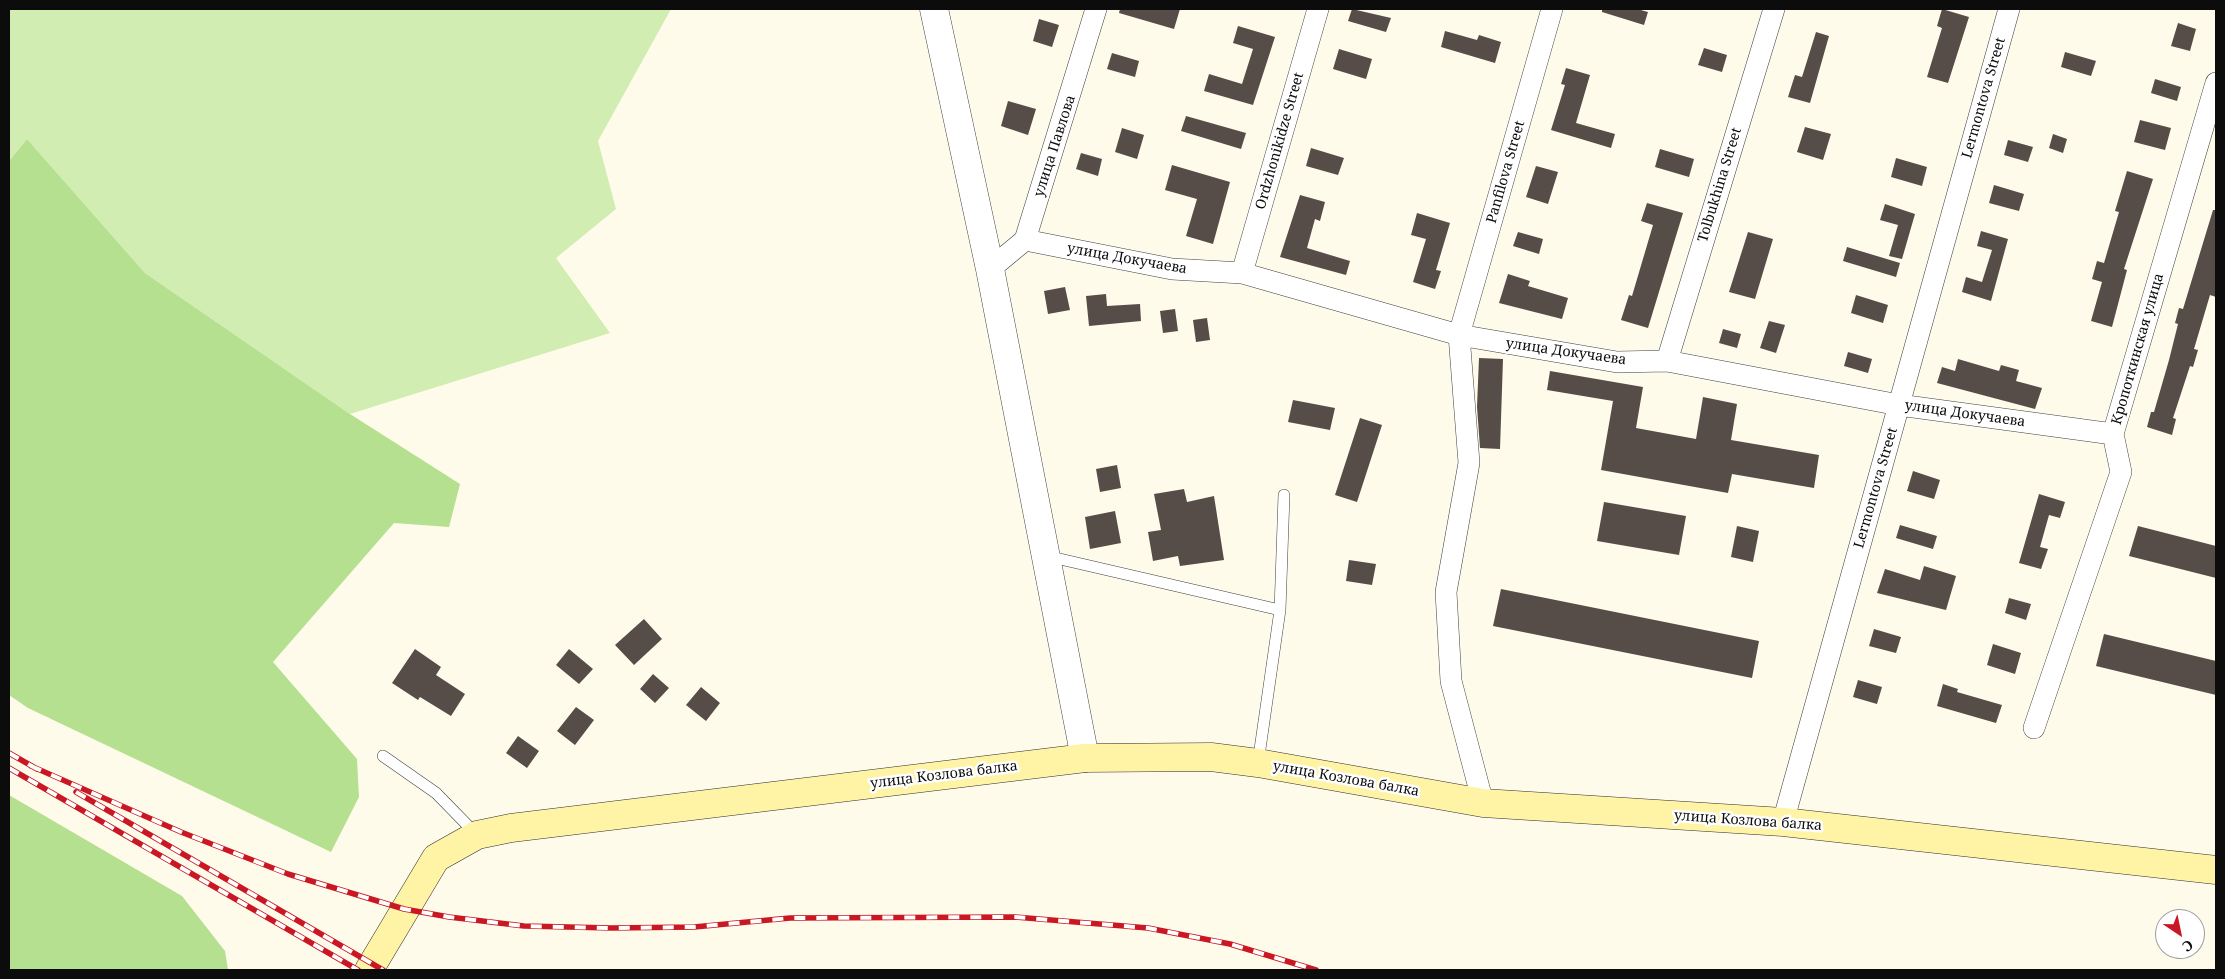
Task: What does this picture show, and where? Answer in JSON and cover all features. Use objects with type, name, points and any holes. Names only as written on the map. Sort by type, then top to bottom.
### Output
[{"type":"main road","name":"улица Козлова балка","points":[[369,970],[436,858],[477,835],[511,828],[1085,758],[1210,758],[1258,762],[1483,804],[1783,822],[2216,870]]},
{"type":"street","points":[[934,9],[990,269],[1085,758]]},
{"type":"street","name":"улица Павлова","points":[[1025,240],[1096,9]]},
{"type":"street","name":"Ordzhonikidze Street","points":[[1242,273],[1318,9]]},
{"type":"street","name":"Panfilova Street","points":[[1459,335],[1552,9]]},
{"type":"street","name":"Tolbukhina Street","points":[[1667,361],[1774,9]]},
{"type":"street","name":"Lermontova Street","points":[[1783,822],[2009,9]]},
{"type":"street","name":"Кропоткинская улица","points":[[2034,728],[2121,472],[2112,434],[2216,83]]},
{"type":"street","points":[[990,269],[1025,240]]},
{"type":"street","name":"улица Докучаева","points":[[1025,240],[1172,270],[1242,273],[1459,335],[1617,362],[1667,361],[1899,405],[2112,434]]},
{"type":"street","points":[[1459,335],[1469,463],[1446,592],[1450,681],[1483,804]]},
{"type":"lane","points":[[1258,762],[1280,610],[1284,495]]},
{"type":"lane","points":[[1046,555],[1280,610]]},
{"type":"lane","points":[[383,756],[436,793],[477,835]]},
{"type":"green space","points":[[9,9],[671,9],[598,141],[616,209],[556,258],[610,333],[350,414],[145,273],[27,139],[9,161]]},
{"type":"green space","points":[[27,139],[145,273],[350,414],[460,484],[449,527],[394,523],[273,662],[357,759],[359,797],[331,852],[28,708],[9,695],[9,161]]},
{"type":"green space","points":[[9,795],[182,896],[225,951],[228,970],[9,970]]},
{"type":"building","points":[[1120,9],[1180,9],[1174,29],[1119,13]]},
{"type":"building","points":[[1352,9],[1391,18],[1386,32],[1348,21]]},
{"type":"building","points":[[1602,9],[1637,9],[1648,12],[1644,25],[1602,12]]},
{"type":"building","points":[[1942,9],[1969,17],[1948,83],[1927,77],[1942,28],[1937,26]]},
{"type":"building","points":[[1039,19],[1059,25],[1052,47],[1033,41]]},
{"type":"building","points":[[2178,23],[2196,29],[2190,51],[2171,46]]},
{"type":"building","points":[[1238,26],[1275,37],[1253,105],[1204,91],[1209,74],[1242,84],[1253,49],[1233,43]]},
{"type":"building","points":[[1445,31],[1477,40],[1479,35],[1501,42],[1495,63],[1441,47]]},
{"type":"building","points":[[1816,32],[1829,36],[1810,103],[1788,97],[1795,75],[1802,77]]},
{"type":"building","points":[[1704,48],[1727,55],[1722,72],[1698,65]]},
{"type":"building","points":[[1339,49],[1372,59],[1366,79],[1333,69]]},
{"type":"building","points":[[2065,52],[2096,61],[2091,76],[2061,67]]},
{"type":"building","points":[[1112,53],[1139,61],[1135,77],[1107,69]]},
{"type":"building","points":[[1566,68],[1590,75],[1576,123],[1615,134],[1611,148],[1551,130],[1565,85],[1561,84]]},
{"type":"building","points":[[2155,79],[2181,87],[2177,101],[2151,93]]},
{"type":"building","points":[[1008,101],[1036,109],[1028,135],[1001,126]]},
{"type":"building","points":[[1186,116],[1246,133],[1241,149],[1181,131]]},
{"type":"building","points":[[2140,120],[2171,128],[2165,150],[2134,142]]},
{"type":"building","points":[[1805,127],[1831,134],[1823,160],[1797,152]]},
{"type":"building","points":[[1122,128],[1144,135],[1137,159],[1115,152]]},
{"type":"building","points":[[2053,134],[2067,139],[2063,153],[2049,148]]},
{"type":"building","points":[[2008,140],[2033,147],[2028,162],[2004,155]]},
{"type":"building","points":[[1311,148],[1344,158],[1338,175],[1306,166]]},
{"type":"building","points":[[1660,149],[1694,159],[1689,177],[1655,167]]},
{"type":"building","points":[[1081,153],[1102,159],[1098,176],[1076,169]]},
{"type":"building","points":[[1896,158],[1927,167],[1922,186],[1891,177]]},
{"type":"building","points":[[1172,165],[1230,182],[1213,244],[1186,236],[1197,199],[1165,190]]},
{"type":"building","points":[[1536,166],[1558,172],[1548,204],[1526,197]]},
{"type":"building","points":[[2127,171],[2153,179],[2124,269],[2127,270],[2112,327],[2091,321],[2102,282],[2092,279],[2097,261],[2104,263],[2119,212],[2115,211]]},
{"type":"building","points":[[1994,185],[2024,194],[2019,211],[1989,203]]},
{"type":"building","points":[[1300,195],[1325,202],[1320,221],[1315,219],[1307,248],[1350,261],[1346,275],[1280,257]]},
{"type":"building","points":[[1647,203],[1683,213],[1648,328],[1621,320],[1629,295],[1632,296],[1653,225],[1641,221]]},
{"type":"building","points":[[1885,204],[1915,214],[1902,259],[1889,256],[1898,225],[1880,220]]},
{"type":"building","points":[[2213,210],[2216,210],[2216,297],[2210,295],[2194,349],[2198,350],[2193,367],[2190,366],[2173,418],[2176,419],[2172,435],[2147,427],[2151,412],[2154,412],[2169,360],[2178,324],[2175,323],[2179,308],[2183,309]]},
{"type":"building","points":[[1417,213],[1450,223],[1436,270],[1441,271],[1435,289],[1413,282],[1426,239],[1411,235]]},
{"type":"building","points":[[1981,231],[2008,239],[1991,301],[1962,292],[1966,277],[1982,282],[1992,250],[1977,246]]},
{"type":"building","points":[[1518,232],[1543,239],[1539,254],[1513,246]]},
{"type":"building","points":[[1748,232],[1773,239],[1755,299],[1729,292]]},
{"type":"building","points":[[1847,247],[1900,263],[1896,277],[1843,261]]},
{"type":"building","points":[[1508,274],[1530,281],[1528,286],[1568,298],[1562,319],[1499,303]]},
{"type":"building","points":[[1065,287],[1070,310],[1048,314],[1044,291]]},
{"type":"building","points":[[1106,294],[1107,306],[1140,304],[1141,321],[1089,326],[1086,296]]},
{"type":"building","points":[[1856,295],[1888,305],[1883,323],[1851,313]]},
{"type":"building","points":[[1175,309],[1178,331],[1163,333],[1160,311]]},
{"type":"building","points":[[1207,318],[1210,340],[1196,342],[1193,320]]},
{"type":"building","points":[[1769,321],[1785,325],[1776,353],[1760,348]]},
{"type":"building","points":[[1723,329],[1741,334],[1737,348],[1719,343]]},
{"type":"building","points":[[1848,352],[1872,359],[1868,373],[1844,366]]},
{"type":"building","points":[[1479,358],[1503,359],[1500,449],[1480,448],[1477,407]]},
{"type":"building","points":[[1958,359],[1999,371],[2001,365],[2019,370],[2016,381],[2042,388],[2035,409],[1937,383],[1942,367],[1955,371]]},
{"type":"building","points":[[1550,371],[1643,387],[1636,428],[1696,439],[1703,397],[1737,404],[1731,440],[1819,455],[1814,488],[1732,474],[1728,493],[1601,470],[1613,401],[1547,390]]},
{"type":"building","points":[[1293,400],[1335,408],[1330,430],[1288,422]]},
{"type":"building","points":[[1360,418],[1382,425],[1357,502],[1335,495]]},
{"type":"building","points":[[1117,465],[1121,488],[1100,492],[1096,469]]},
{"type":"building","points":[[1913,471],[1940,480],[1934,499],[1907,491]]},
{"type":"building","points":[[1184,489],[1187,502],[1214,496],[1224,560],[1180,566],[1178,556],[1153,561],[1148,532],[1161,530],[1154,494]]},
{"type":"building","points":[[2039,494],[2065,502],[2060,518],[2049,515],[2040,547],[2048,549],[2041,569],[2019,563]]},
{"type":"building","points":[[1604,502],[1686,516],[1679,555],[1597,541]]},
{"type":"building","points":[[1115,511],[1121,543],[1090,549],[1085,517]]},
{"type":"building","points":[[1900,525],[1937,536],[1933,549],[1896,538]]},
{"type":"building","points":[[1737,526],[1759,531],[1753,562],[1731,557]]},
{"type":"building","points":[[2138,526],[2216,546],[2216,578],[2129,556]]},
{"type":"building","points":[[1349,560],[1376,564],[1372,585],[1346,581]]},
{"type":"building","points":[[1924,566],[1956,576],[1946,610],[1877,593],[1885,569],[1920,580]]},
{"type":"building","points":[[1501,589],[1759,641],[1752,678],[1493,626]]},
{"type":"building","points":[[2009,598],[2031,604],[2026,620],[2005,613]]},
{"type":"building","points":[[644,619],[662,639],[634,665],[615,645]]},
{"type":"building","points":[[1874,629],[1901,637],[1896,653],[1869,646]]},
{"type":"building","points":[[2104,634],[2216,661],[2216,695],[2096,666]]},
{"type":"building","points":[[1993,644],[2021,653],[2015,674],[1987,665]]},
{"type":"building","points":[[415,649],[441,667],[436,675],[465,694],[451,716],[420,697],[418,700],[392,683]]},
{"type":"building","points":[[569,649],[593,669],[579,684],[556,665]]},
{"type":"building","points":[[653,674],[669,688],[655,703],[640,689]]},
{"type":"building","points":[[1858,680],[1882,687],[1877,704],[1853,697]]},
{"type":"building","points":[[1943,684],[1958,689],[1957,692],[2002,705],[1996,723],[1937,706]]},
{"type":"building","points":[[701,687],[720,703],[706,721],[686,705]]},
{"type":"building","points":[[576,707],[594,720],[575,745],[557,731]]},
{"type":"building","points":[[518,736],[539,751],[527,768],[506,753]]},
{"type":"railway","points":[[9,753],[37,769]]},
{"type":"railway","points":[[31,766],[181,832],[288,874],[404,909],[449,917],[524,926],[612,928],[694,927],[790,918],[1015,917],[1148,928],[1230,944],[1316,970]]},
{"type":"railway","points":[[9,768],[358,970]]},
{"type":"railway","points":[[76,792],[383,970]]}]
